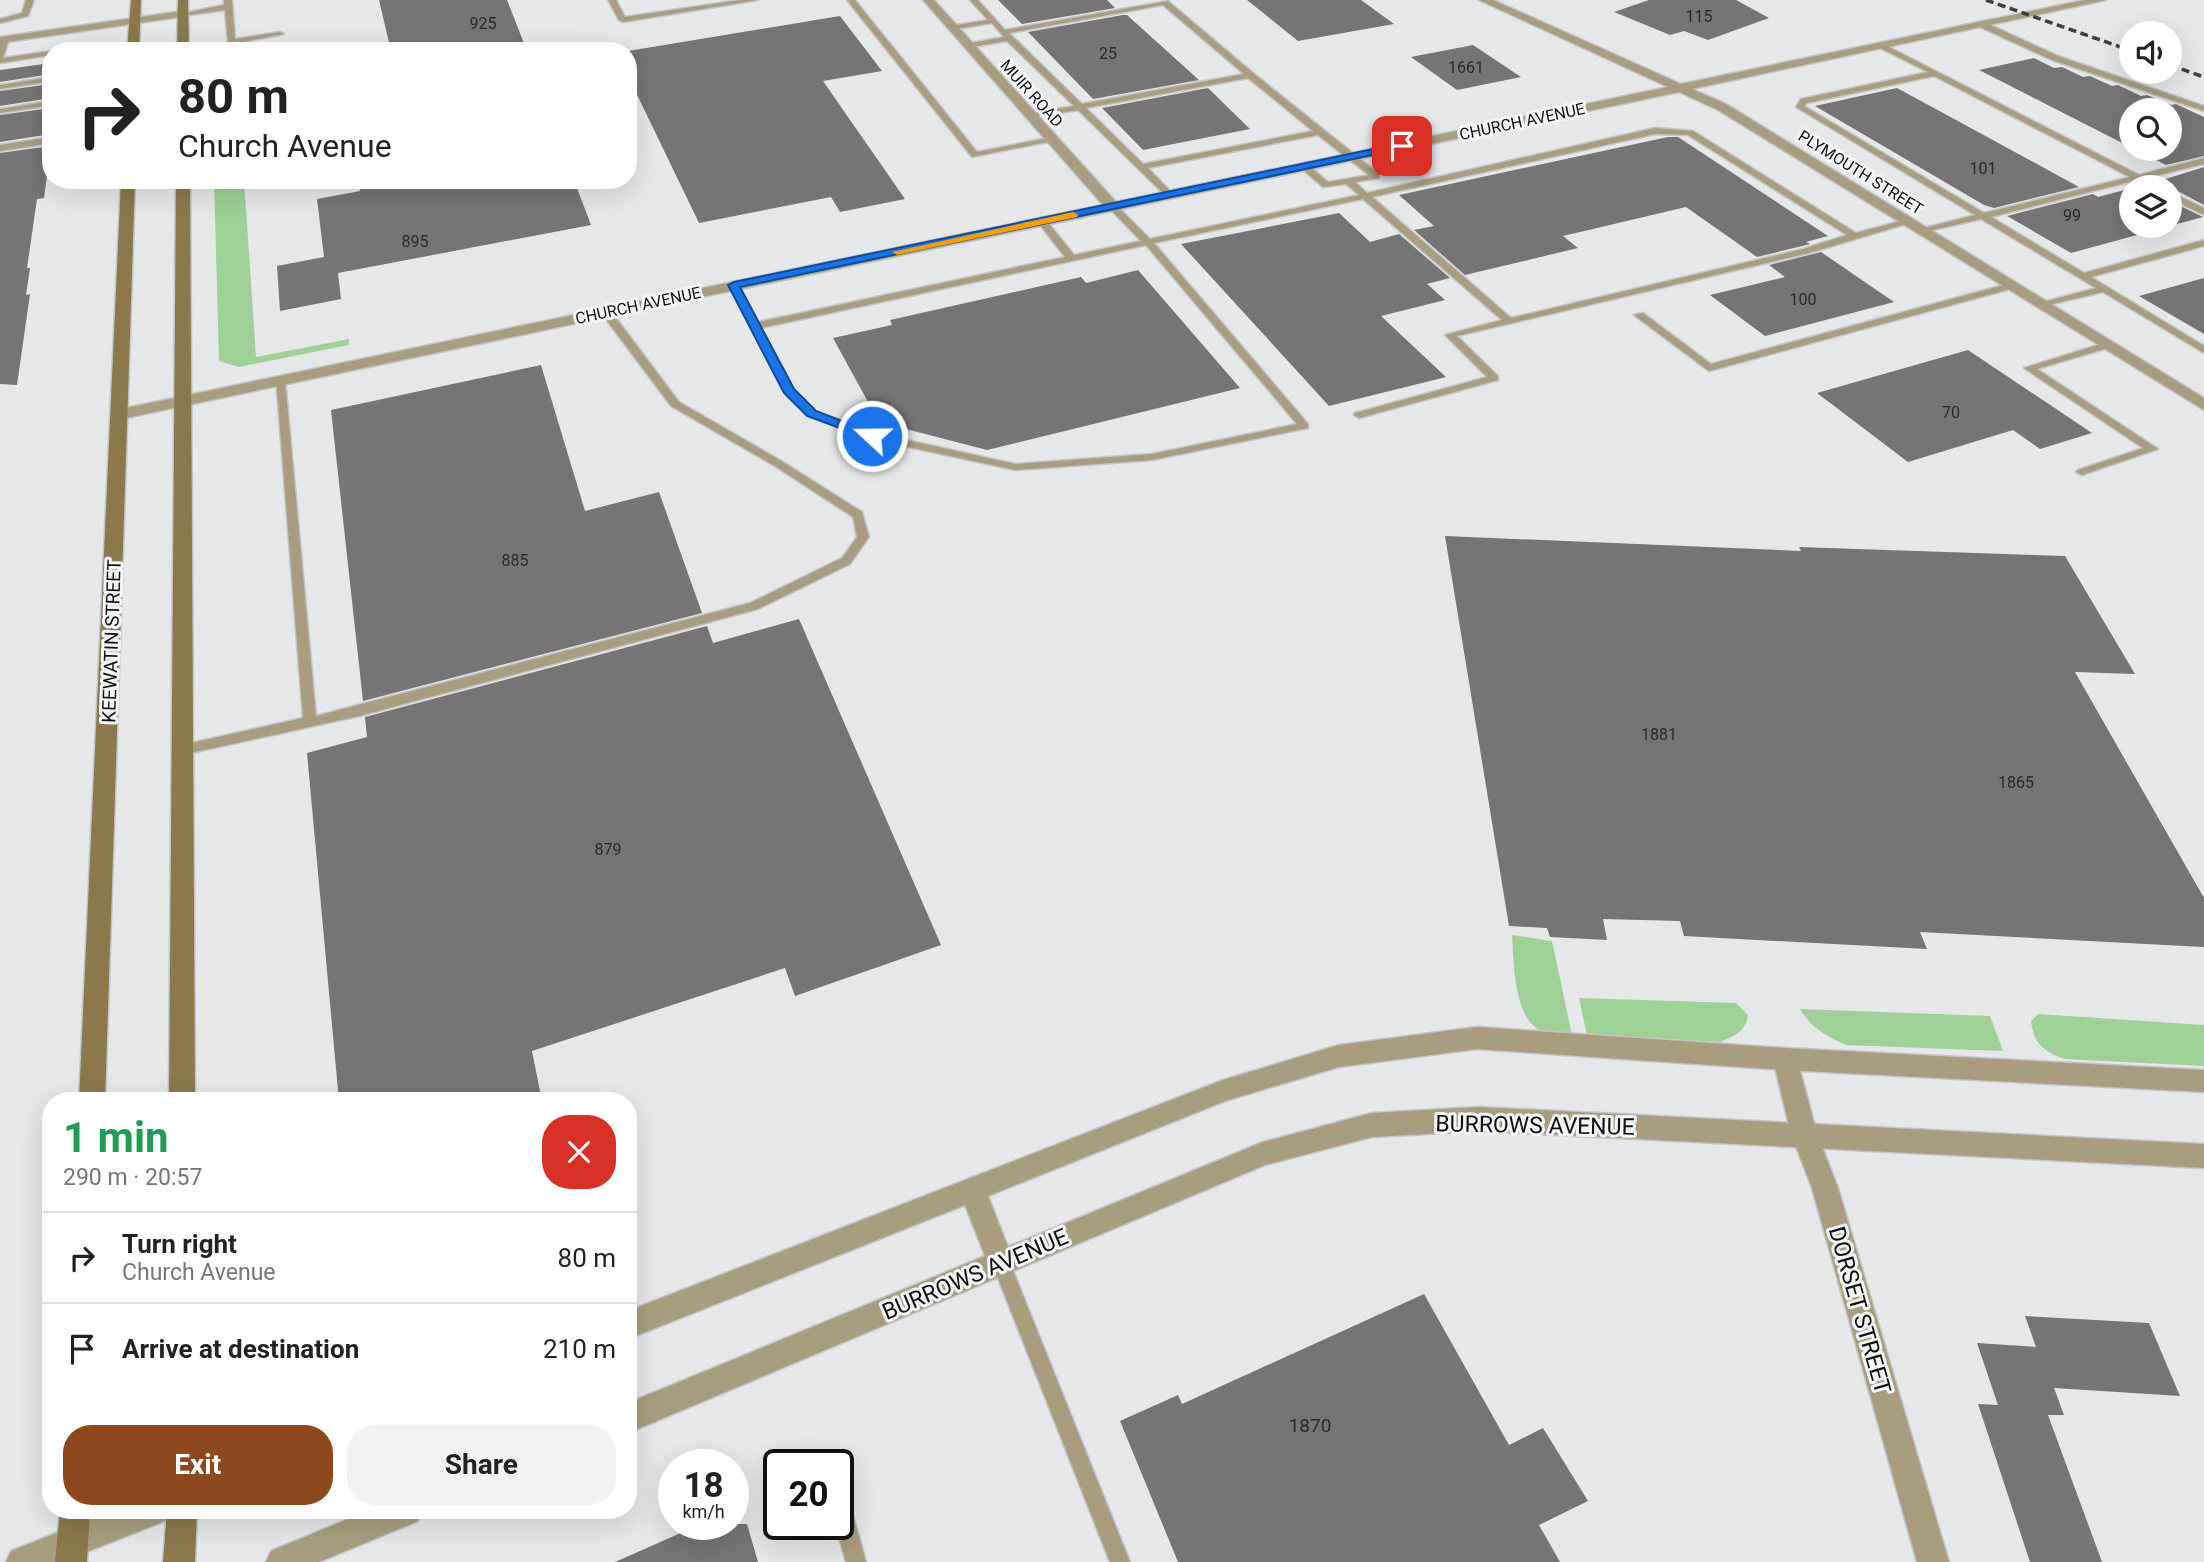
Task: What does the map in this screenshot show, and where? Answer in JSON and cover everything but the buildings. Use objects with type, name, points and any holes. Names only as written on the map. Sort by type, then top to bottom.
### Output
[{"type":"main road","points":[[133,42],[136,0]]},
{"type":"main road","points":[[183,0],[183,42]]},
{"type":"main road","name":"KEEWATIN STREET","points":[[92,1092],[128,189]]},
{"type":"main road","points":[[183,189],[183,1092]]},
{"type":"main road","points":[[72,1552],[74,1519]]},
{"type":"main road","points":[[179,1562],[181,1519]]},
{"type":"street","name":"MUIR ROAD","points":[[928,0],[1113,207]]},
{"type":"street","name":"PLYMOUTH STREET","points":[[1484,0],[1722,107],[2204,405]]},
{"type":"street","name":"CHURCH AVENUE","points":[[121,414],[2097,0]]},
{"type":"street","points":[[3,39],[183,14]]},
{"type":"street","points":[[637,1321],[1223,1091],[1339,1056],[1476,1038],[1785,1059],[2204,1081]]},
{"type":"street","name":"DORSET STREET","points":[[1785,1059],[1804,1135],[1825,1188],[1933,1562]]},
{"type":"street","name":"BURROWS AVENUE","points":[[637,1414],[1263,1154],[1372,1125],[1479,1119],[2204,1156]]},
{"type":"street","points":[[973,1190],[1000,1263]]},
{"type":"street","points":[[22,1562],[72,1552],[136,1519]]},
{"type":"street","points":[[282,1562],[385,1519]]},
{"type":"lane","points":[[0,21],[25,14],[30,0]]},
{"type":"lane","points":[[612,0],[623,20],[754,0]]},
{"type":"lane","points":[[851,0],[975,155],[1053,140]]},
{"type":"lane","points":[[974,0],[1006,35],[1170,195]]},
{"type":"lane","points":[[969,46],[1006,35],[1163,2],[1376,176],[1326,185],[1305,167]]},
{"type":"lane","points":[[183,14],[228,4],[232,42],[280,34]]},
{"type":"lane","points":[[953,28],[993,21]]},
{"type":"lane","points":[[1983,25],[2056,58],[2204,109]]},
{"type":"lane","points":[[3,39],[0,59],[42,54]]},
{"type":"lane","points":[[1883,46],[2132,175]]},
{"type":"lane","points":[[1935,73],[1804,101],[1800,107],[2204,350]]},
{"type":"lane","points":[[1032,116],[1250,75]]},
{"type":"lane","points":[[0,87],[42,80]]},
{"type":"lane","points":[[0,111],[42,104]]},
{"type":"lane","points":[[755,326],[1656,131],[1690,133],[1855,236]]},
{"type":"lane","points":[[1142,167],[1320,132]]},
{"type":"lane","points":[[0,148],[42,141]]},
{"type":"lane","points":[[2150,175],[2204,161]]},
{"type":"lane","points":[[1349,181],[1509,321]]},
{"type":"lane","points":[[1923,231],[2119,183]]},
{"type":"lane","points":[[2182,201],[2204,212]]},
{"type":"lane","points":[[734,285],[789,391],[812,414],[872,436],[1016,467],[1152,457],[1304,426],[1148,242],[1113,207]]},
{"type":"lane","points":[[1042,221],[1071,258]]},
{"type":"lane","points":[[1359,415],[1494,378],[1450,335],[1806,251],[1908,222]]},
{"type":"lane","points":[[2083,276],[2204,243]]},
{"type":"lane","points":[[1639,315],[1709,368],[2011,286]]},
{"type":"lane","points":[[2043,305],[2104,289]]},
{"type":"lane","points":[[182,750],[310,722],[754,606],[846,561],[863,537],[858,515],[779,464],[675,404],[606,312]]},
{"type":"lane","points":[[2082,472],[2152,449],[2029,368],[2107,345]]},
{"type":"lane","points":[[280,380],[310,722]]},
{"type":"lane","points":[[1000,1263],[1120,1562]]},
{"type":"lane","points":[[850,1540],[856,1562]]},
{"type":"green space","points":[[214,189],[245,189],[256,357],[349,339],[349,345],[239,367],[219,361]]},
{"type":"green space","points":[[1512,935],[1552,941],[1572,1035],[1544,1032],[1534,1026],[1526,1016],[1517,990]]},
{"type":"green space","points":[[1579,998],[1736,1003],[1748,1015],[1742,1029],[1720,1042],[1587,1035]]},
{"type":"green space","points":[[1800,1009],[1990,1016],[2003,1051],[1846,1045],[1820,1031]]},
{"type":"green space","points":[[2038,1014],[2204,1025],[2204,1066],[2064,1059],[2045,1050],[2034,1036],[2031,1021]]},
{"type":"railway","points":[[1986,0],[2119,46]]},
{"type":"railway","points":[[2182,69],[2204,77]]},
{"type":"slow traffic","points":[[897,252],[1073,215]]},
{"type":"route","points":[[872,436],[812,414],[789,391],[734,285],[1402,146]]}]
